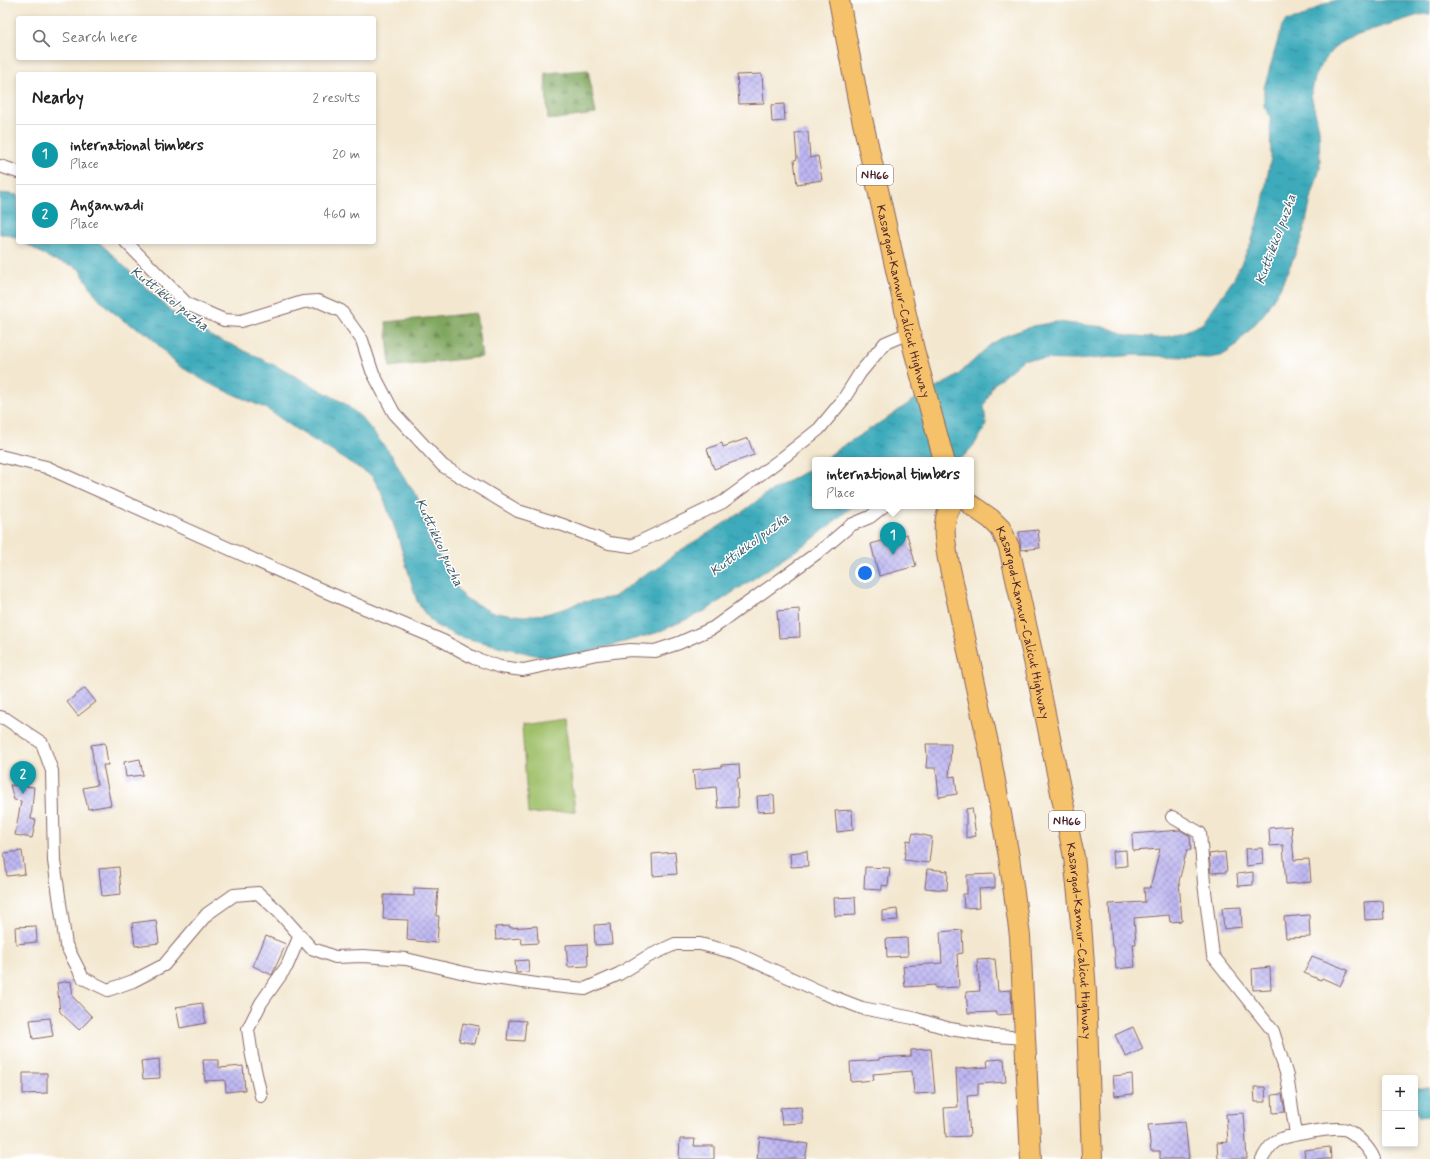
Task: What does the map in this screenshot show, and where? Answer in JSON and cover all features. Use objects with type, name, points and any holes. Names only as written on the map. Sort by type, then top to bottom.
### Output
[{"type":"highway","name":"Kasargod-Kannur-Calicut Highway","points":[[839,0],[859,105],[912,341],[943,457]]},
{"type":"highway","name":"Kasargod-Kannur-Calicut Highway","points":[[974,506],[991,519],[1000,529],[1009,547],[1038,679],[1074,858],[1086,992],[1092,1159]]},
{"type":"highway","points":[[950,509],[945,518],[944,538],[988,743],[1009,857],[1020,936],[1031,1159]]},
{"type":"street","points":[[0,166],[16,171]]},
{"type":"street","points":[[128,244],[187,304],[224,320],[241,321],[303,302],[318,301],[341,311],[362,340],[372,371],[394,413],[443,466],[518,511],[563,525],[608,543],[631,546],[723,502],[820,429],[843,400],[860,373],[886,343],[912,341]]},
{"type":"street","points":[[0,456],[46,467],[324,591],[443,641],[474,658],[500,667],[523,670],[597,654],[630,650],[655,651],[679,643],[713,628],[824,548],[851,525],[870,517],[880,509]]},
{"type":"street","points":[[0,717],[6,719],[42,743],[52,771],[54,861],[66,945],[82,978],[108,990],[133,981],[164,965],[207,914],[234,895],[258,893],[279,912],[311,948],[335,957],[363,956],[406,959],[473,975],[585,989],[620,974],[647,957],[675,944],[700,944],[736,953],[823,993],[862,1008],[913,1018],[950,1029],[995,1036],[1026,1038]]},
{"type":"street","points":[[1172,817],[1200,833],[1204,883],[1213,956],[1272,1031],[1287,1076],[1296,1134]]},
{"type":"street","points":[[261,1096],[252,1056],[248,1029],[261,1003],[287,966],[300,935]]},
{"type":"street","points":[[1262,1159],[1274,1142],[1290,1135],[1346,1129],[1372,1154],[1374,1159]]},
{"type":"green space","points":[[588,70],[596,114],[548,120],[545,73]]},
{"type":"green space","points":[[476,313],[482,357],[390,367],[386,322]]},
{"type":"green space","points":[[565,719],[575,811],[528,814],[522,725]]},
{"type":"water","name":"Kuttikkol puzha","points":[[1336,0],[1430,0],[1430,14],[1419,15],[1355,35],[1334,47],[1320,67],[1315,78],[1311,95],[1319,129],[1320,168],[1302,239],[1280,288],[1263,315],[1231,350],[1221,356],[1209,358],[1135,355],[1077,360],[1024,359],[993,385],[984,406],[986,424],[984,430],[974,445],[963,457],[827,457],[912,401],[956,377],[990,345],[1005,336],[1033,326],[1056,322],[1106,327],[1127,335],[1159,338],[1176,335],[1202,324],[1233,280],[1251,243],[1262,207],[1271,157],[1270,116],[1264,106],[1264,88],[1282,26],[1285,21],[1300,18],[1320,6]]},
{"type":"water","points":[[0,193],[16,195],[16,238],[7,234],[0,234]]},
{"type":"water","name":"Kuttikkol puzha","points":[[26,244],[101,244],[172,312],[214,338],[278,367],[344,403],[362,418],[393,457],[404,478],[417,496],[431,545],[447,568],[458,589],[465,598],[491,612],[524,616],[546,614],[567,608],[577,603],[614,597],[641,577],[657,569],[676,553],[741,513],[766,494],[812,468],[812,509],[849,509],[813,539],[705,611],[656,633],[574,656],[556,658],[539,656],[457,636],[435,625],[417,601],[397,534],[381,492],[372,476],[294,428],[267,409],[208,383],[176,364],[148,334],[124,321],[107,307],[95,294],[79,269],[51,259]]},
{"type":"water","points":[[1418,1088],[1430,1088],[1430,1116],[1419,1117]]},
{"type":"building","points":[[762,74],[764,103],[739,104],[737,75]]},
{"type":"building","points":[[784,104],[785,121],[772,122],[771,105]]},
{"type":"building","points":[[808,132],[810,158],[818,156],[822,180],[797,184],[794,160],[797,159],[795,133]]},
{"type":"building","points":[[748,438],[754,455],[714,469],[707,449],[722,443],[723,447]]},
{"type":"building","points":[[1038,530],[1040,548],[1021,550],[1019,532]]},
{"type":"building","points":[[907,534],[916,566],[879,576],[871,544]]},
{"type":"building","points":[[799,609],[800,637],[779,638],[777,611]]},
{"type":"building","points":[[85,688],[96,702],[78,716],[67,702]]},
{"type":"building","points":[[105,743],[108,765],[103,765],[111,805],[88,809],[83,788],[97,785],[91,745]]},
{"type":"building","points":[[926,744],[951,744],[949,777],[955,776],[957,794],[939,797],[936,768],[926,768]]},
{"type":"building","points":[[140,759],[143,775],[126,777],[124,762]]},
{"type":"building","points":[[739,764],[740,778],[737,778],[738,807],[718,808],[716,787],[695,789],[693,770],[721,767],[721,765]]},
{"type":"building","points":[[10,785],[34,787],[31,819],[36,820],[32,838],[15,835],[21,801],[14,800]]},
{"type":"building","points":[[774,795],[775,811],[758,812],[757,796]]},
{"type":"building","points":[[972,808],[976,836],[966,838],[966,809]]},
{"type":"building","points":[[852,810],[853,830],[837,832],[835,811]]},
{"type":"building","points":[[1291,826],[1294,860],[1309,859],[1311,882],[1286,884],[1283,845],[1270,846],[1269,828]]},
{"type":"building","points":[[1180,830],[1190,836],[1191,850],[1187,850],[1179,881],[1182,921],[1170,922],[1169,915],[1134,918],[1136,944],[1133,944],[1135,967],[1116,969],[1114,946],[1112,946],[1109,904],[1145,902],[1144,888],[1150,888],[1160,849],[1133,851],[1132,834]]},
{"type":"building","points":[[913,833],[932,837],[929,863],[904,860],[907,840],[911,841]]},
{"type":"building","points":[[1262,848],[1263,864],[1246,866],[1245,849]]},
{"type":"building","points":[[1126,850],[1127,866],[1114,867],[1113,851]]},
{"type":"building","points":[[22,851],[25,874],[7,876],[4,853]]},
{"type":"building","points":[[807,851],[808,866],[791,867],[790,853]]},
{"type":"building","points":[[675,852],[677,874],[653,876],[652,854]]},
{"type":"building","points":[[1225,852],[1227,872],[1211,873],[1209,854]]},
{"type":"building","points":[[119,867],[121,894],[102,896],[99,869]]},
{"type":"building","points":[[865,867],[890,868],[888,886],[882,885],[882,890],[864,889]]},
{"type":"building","points":[[927,869],[948,871],[947,890],[925,888]]},
{"type":"building","points":[[1253,872],[1253,885],[1238,886],[1237,874]]},
{"type":"building","points":[[995,874],[995,888],[979,889],[980,907],[964,908],[963,894],[967,894],[967,875]]},
{"type":"building","points":[[414,888],[438,889],[436,916],[439,916],[437,943],[407,940],[408,920],[383,919],[384,895],[414,896]]},
{"type":"building","points":[[855,897],[856,915],[835,916],[834,898]]},
{"type":"building","points":[[1383,901],[1384,919],[1365,920],[1364,902]]},
{"type":"building","points":[[1241,907],[1242,927],[1224,929],[1222,908]]},
{"type":"building","points":[[897,909],[898,920],[882,921],[882,911]]},
{"type":"building","points":[[1309,915],[1310,937],[1286,938],[1284,917]]},
{"type":"building","points":[[156,920],[159,943],[135,946],[132,923]]},
{"type":"building","points":[[610,924],[612,944],[595,945],[594,925]]},
{"type":"building","points":[[36,926],[37,942],[16,944],[15,927]]},
{"type":"building","points":[[510,926],[510,928],[537,926],[538,943],[522,944],[521,938],[496,940],[495,927]]},
{"type":"building","points":[[962,930],[963,953],[957,954],[959,987],[935,988],[935,985],[905,987],[903,966],[942,963],[940,932]]},
{"type":"building","points":[[266,936],[286,944],[272,975],[253,966]]},
{"type":"building","points":[[907,938],[908,956],[887,957],[886,939]]},
{"type":"building","points":[[587,944],[588,966],[568,967],[566,945]]},
{"type":"building","points":[[1312,956],[1348,970],[1340,986],[1322,978],[1321,980],[1304,973]]},
{"type":"building","points":[[995,959],[998,991],[1011,990],[1012,1014],[996,1015],[996,1012],[968,1013],[966,992],[980,991],[977,960]]},
{"type":"building","points":[[528,960],[529,972],[516,973],[515,961]]},
{"type":"building","points":[[1270,967],[1271,989],[1253,990],[1252,969]]},
{"type":"building","points":[[71,981],[73,997],[92,1017],[79,1030],[60,1012],[57,983]]},
{"type":"building","points":[[202,1003],[206,1023],[180,1028],[176,1007]]},
{"type":"building","points":[[50,1018],[53,1036],[33,1039],[30,1020]]},
{"type":"building","points":[[509,1020],[526,1021],[524,1041],[507,1040]]},
{"type":"building","points":[[463,1023],[479,1026],[475,1044],[459,1041]]},
{"type":"building","points":[[1133,1027],[1143,1049],[1126,1057],[1115,1035]]},
{"type":"building","points":[[931,1049],[935,1093],[914,1094],[912,1071],[873,1074],[874,1080],[851,1082],[850,1062],[911,1056],[911,1050]]},
{"type":"building","points":[[159,1059],[160,1078],[143,1079],[141,1061]]},
{"type":"building","points":[[1004,1059],[1006,1082],[978,1084],[978,1095],[967,1096],[970,1136],[946,1137],[944,1108],[958,1107],[956,1069],[988,1067],[987,1060]]},
{"type":"building","points":[[203,1060],[219,1060],[219,1068],[243,1066],[245,1090],[226,1092],[225,1080],[205,1081]]},
{"type":"building","points":[[23,1073],[47,1073],[47,1093],[23,1094]]},
{"type":"building","points":[[1132,1074],[1133,1094],[1115,1096],[1113,1076]]},
{"type":"building","points":[[1254,1087],[1265,1087],[1266,1102],[1255,1102]]},
{"type":"building","points":[[1282,1094],[1285,1112],[1273,1113],[1272,1095]]},
{"type":"building","points":[[801,1107],[803,1123],[782,1124],[780,1108]]},
{"type":"building","points":[[1244,1113],[1247,1159],[1218,1159],[1217,1143],[1228,1142],[1226,1114]]},
{"type":"building","points":[[1185,1122],[1189,1159],[1160,1159],[1160,1151],[1151,1151],[1148,1125]]},
{"type":"building","points":[[760,1137],[808,1144],[805,1159],[757,1159]]},
{"type":"building","points":[[680,1139],[695,1139],[694,1146],[714,1146],[714,1159],[679,1159]]},
{"type":"building","points":[[1330,1147],[1331,1159],[1305,1159],[1304,1150]]},
{"type":"place","name":"international timbers","points":[[893,555]]},
{"type":"place","name":"Anganwadi","points":[[23,794]]}]
